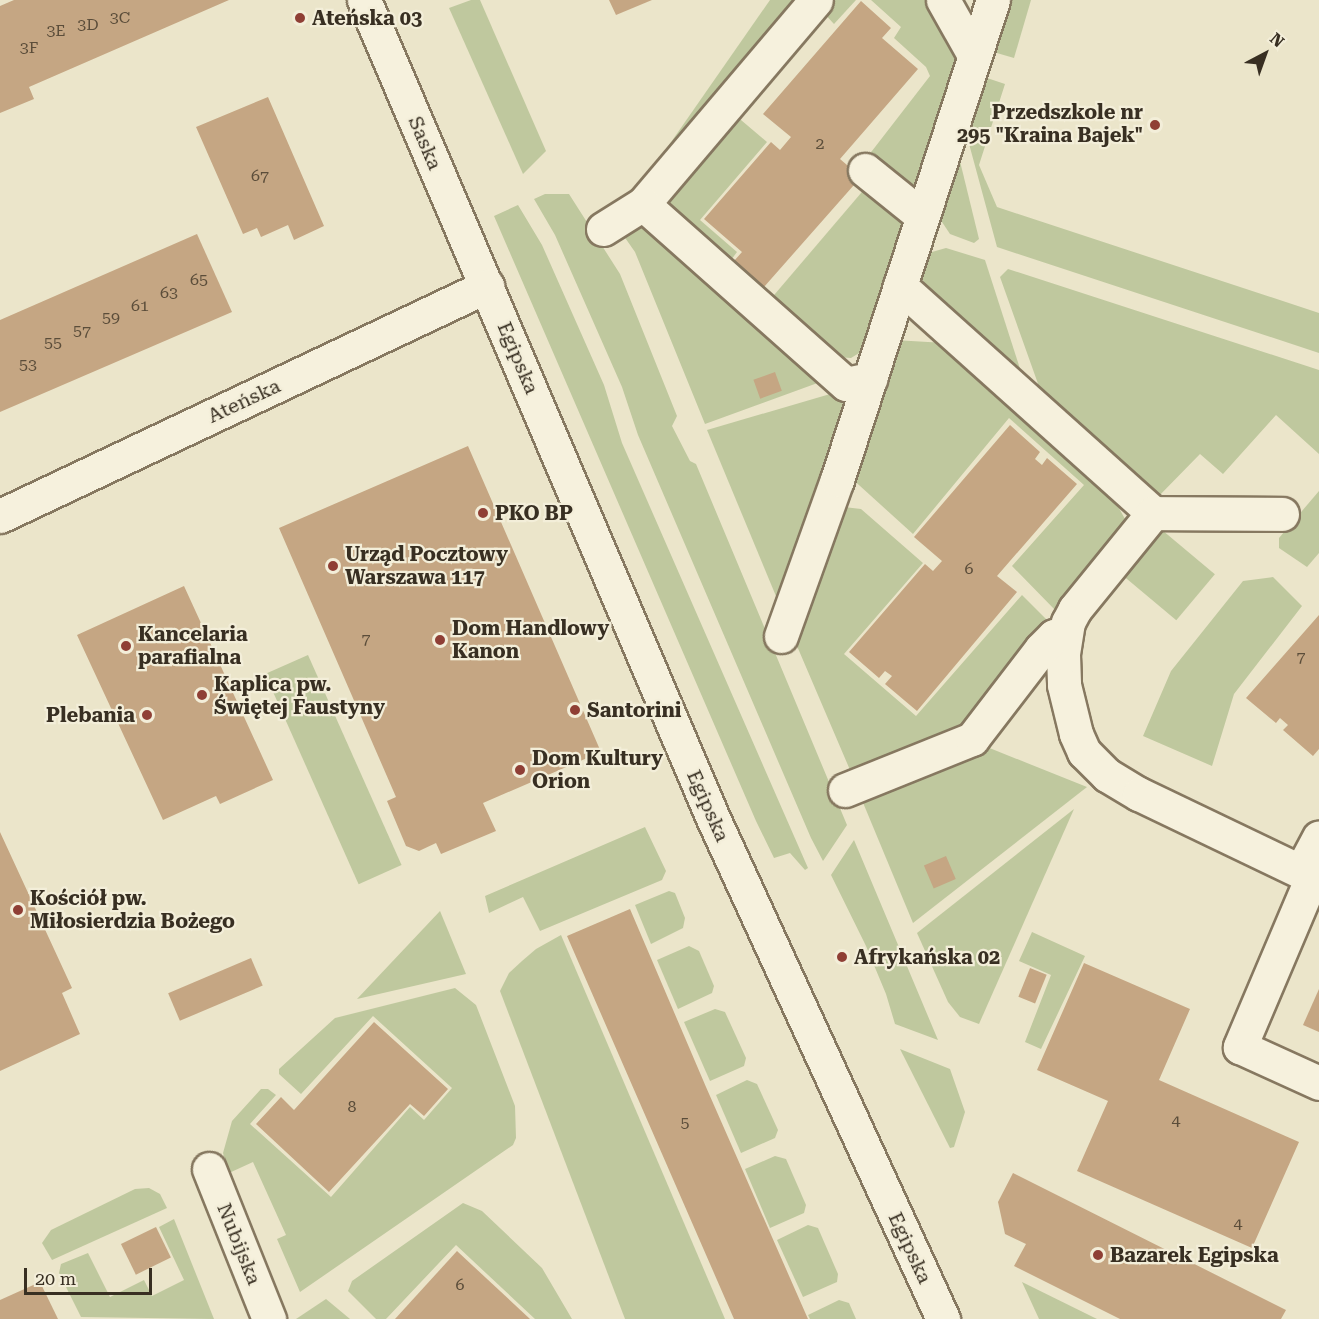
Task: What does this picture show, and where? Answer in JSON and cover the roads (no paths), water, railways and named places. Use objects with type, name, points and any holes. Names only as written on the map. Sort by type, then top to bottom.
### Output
[{"type":"street","name":"Saska","points":[[364,0],[487,286]]},
{"type":"street","points":[[603,229],[643,204],[816,0]]},
{"type":"street","points":[[781,636],[870,379],[993,0]]},
{"type":"street","points":[[948,4],[974,55]]},
{"type":"street","points":[[865,170],[922,216]]},
{"type":"street","points":[[643,204],[846,384],[870,379]]},
{"type":"street","name":"Ateńska","points":[[0,516],[487,286]]},
{"type":"street","name":"Egipska","points":[[487,286],[712,816],[944,1319]]},
{"type":"street","points":[[900,286],[1153,513],[1282,514]]},
{"type":"street","points":[[1153,513],[1075,609],[1064,633],[1064,685],[1076,734],[1084,752],[1107,775],[1169,822],[1312,877],[1240,1047],[1319,1083]]},
{"type":"street","points":[[845,790],[972,739],[1041,649],[1054,636],[1064,633]]},
{"type":"street","points":[[1301,871],[1319,837]]},
{"type":"street","name":"Nubijska","points":[[209,1169],[269,1319]]},
{"type":"place","name":"Ateńska 03","points":[[300,18]]},
{"type":"place","name":"Przedszkole nr 295 \"Kraina Bajek\"","points":[[1155,125]]},
{"type":"place","name":"PKO BP","points":[[483,513]]},
{"type":"place","name":"Urząd Pocztowy Warszawa 117","points":[[333,566]]},
{"type":"place","name":"Dom Handlowy Kanon","points":[[440,640]]},
{"type":"place","name":"Kancelaria parafialna","points":[[126,646]]},
{"type":"place","name":"Kaplica pw. Świętej Faustyny","points":[[202,695]]},
{"type":"place","name":"Santorini","points":[[575,710]]},
{"type":"place","name":"Plebania","points":[[147,715]]},
{"type":"place","name":"Dom Kultury Orion","points":[[520,770]]},
{"type":"place","name":"Kościół pw. Miłosierdzia Bożego","points":[[18,910]]},
{"type":"place","name":"Afrykańska 02","points":[[842,957]]},
{"type":"place","name":"Bazarek Egipska","points":[[1098,1255]]}]
